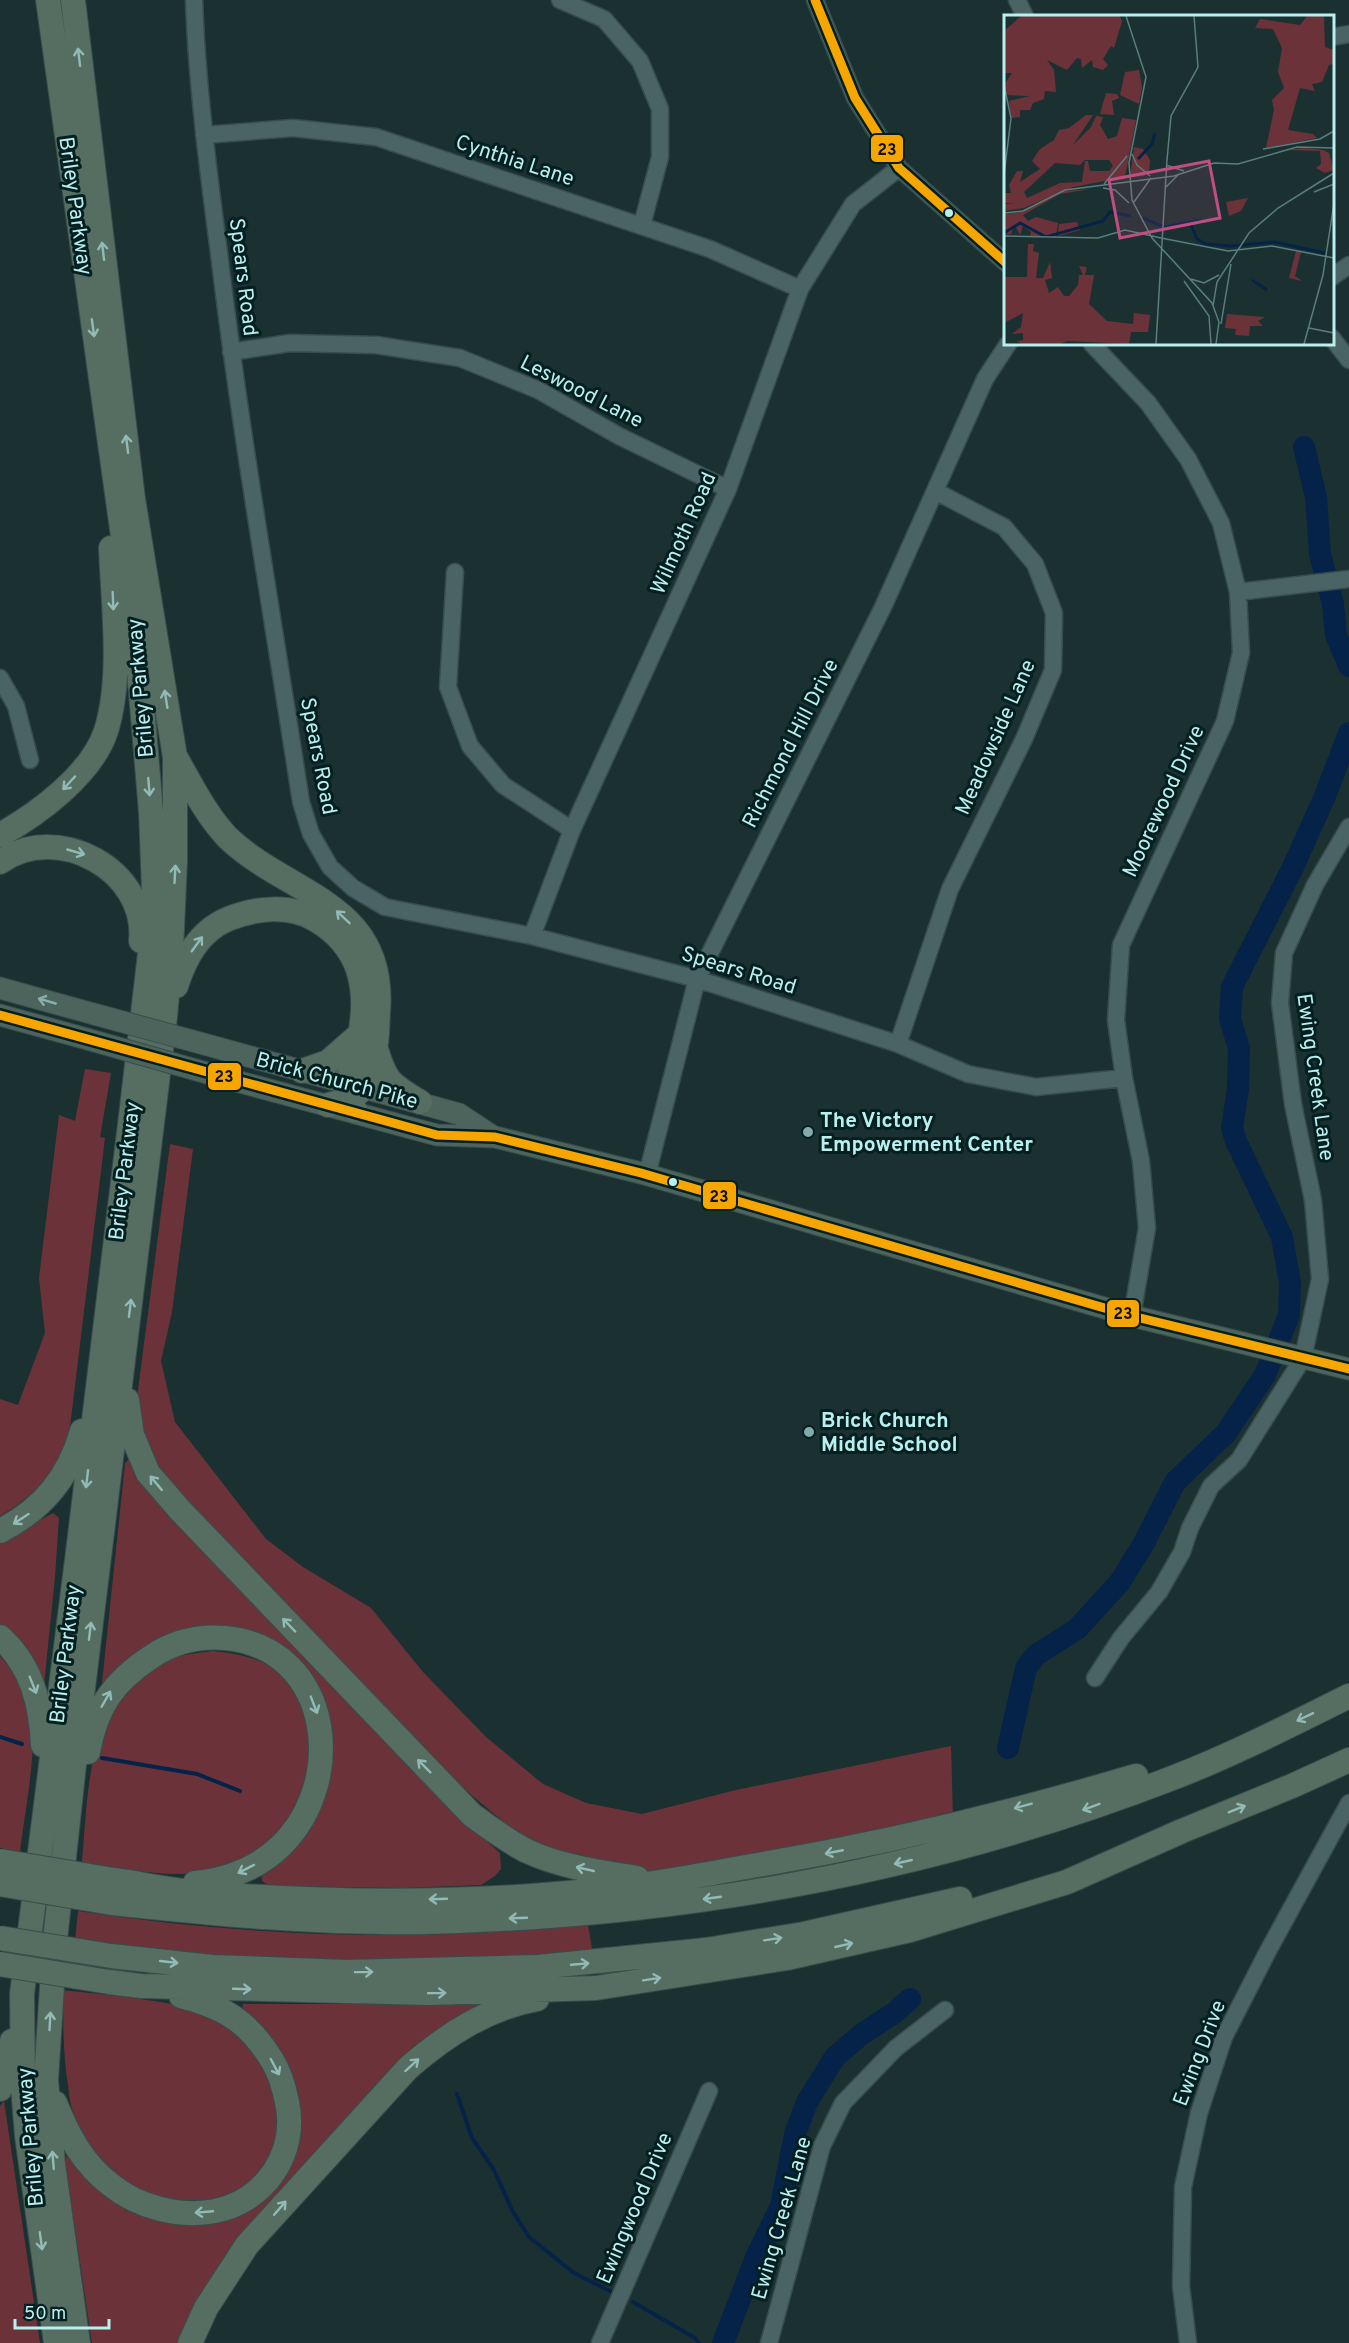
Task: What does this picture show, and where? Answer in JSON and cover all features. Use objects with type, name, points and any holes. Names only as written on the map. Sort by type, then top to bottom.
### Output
[{"type":"highway","name":"Briley Parkway","points":[[48,0],[135,622],[151,812],[154,890],[152,936],[131,1116],[22,1994],[23,2086],[27,2136],[56,2343]]},
{"type":"highway","name":"Briley Parkway","points":[[73,0],[133,499],[175,757],[176,861],[165,1017],[63,1856],[55,1940],[46,2080],[53,2164],[78,2343]]},
{"type":"highway","points":[[0,835],[57,796],[90,760],[106,732],[115,675],[106,416]]},
{"type":"highway","points":[[175,757],[208,814],[229,838],[244,851],[321,899],[348,922],[360,936],[374,964],[379,985],[368,1042],[349,1098]]},
{"type":"highway","points":[[0,862],[38,847],[74,850],[88,855],[105,866],[125,886],[136,909],[142,931],[126,1073],[131,1116]]},
{"type":"highway","points":[[165,1017],[181,970],[199,939],[226,920],[272,909],[305,913],[328,927],[344,942],[354,957],[361,976],[368,1042],[391,1084],[420,1102]]},
{"type":"highway","points":[[302,1071],[328,1062],[368,1042]]},
{"type":"highway","points":[[0,1531],[37,1508],[70,1466],[86,1417],[103,1338]]},
{"type":"highway","points":[[123,1366],[132,1435],[148,1473],[178,1509],[472,1815],[504,1838],[529,1852],[589,1870],[663,1882]]},
{"type":"highway","points":[[0,1637],[12,1647],[35,1689],[41,1717],[44,1817]]},
{"type":"highway","points":[[0,1884],[113,1891],[147,1885],[181,1885],[233,1876],[274,1851],[304,1816],[318,1781],[322,1756],[317,1713],[303,1683],[277,1658],[256,1646],[234,1639],[209,1637],[182,1642],[158,1652],[135,1667],[111,1690],[98,1712],[78,1806],[63,1856]]},
{"type":"highway","points":[[0,1861],[205,1913],[306,1920],[422,1922],[543,1917],[629,1910],[722,1897],[834,1877],[947,1851],[1072,1814],[1177,1777],[1349,1696]]},
{"type":"highway","points":[[147,1885],[199,1893],[331,1900],[410,1900],[514,1896],[663,1882],[838,1851],[982,1817],[1125,1779],[1262,1738]]},
{"type":"highway","points":[[190,2343],[206,2308],[247,2245],[384,2093],[426,2052],[482,2016],[521,2002],[788,1958],[910,1930],[1067,1882],[1349,1760]]},
{"type":"highway","points":[[0,1938],[111,1956],[212,1967],[347,1972],[475,1970],[619,1960],[706,1950],[804,1934],[942,1904],[1182,1831]]},
{"type":"highway","points":[[0,1964],[141,1986],[430,1993],[596,1988]]},
{"type":"highway","points":[[46,2080],[66,2131],[79,2151],[99,2175],[132,2199],[173,2211],[214,2212],[232,2206],[261,2188],[281,2161],[287,2146],[290,2127],[283,2082],[276,2067],[253,2034],[239,2020],[224,2011],[206,2003],[141,1986]]},
{"type":"highway","points":[[0,2089],[6,2074],[22,1994]]},
{"type":"main road","name":"Brick Church Pike","points":[[0,988],[302,1071],[349,1098],[437,1135],[495,1137],[647,1175],[1132,1316],[1349,1369]]},
{"type":"main road","name":"Brick Church Pike","points":[[0,1015],[214,1075],[349,1098],[420,1102],[459,1114],[495,1137]]},
{"type":"street","name":"Spears Road","points":[[194,0],[195,44],[204,135],[231,352],[301,802],[311,834],[330,867],[352,888],[385,907],[532,936],[697,979],[898,1044],[968,1074],[1036,1087],[1124,1078]]},
{"type":"street","points":[[560,0],[604,19],[640,61],[660,109],[660,158],[642,225]]},
{"type":"street","points":[[815,0],[855,98],[899,168],[1004,262]]},
{"type":"street","points":[[1017,0],[1024,15]]},
{"type":"street","points":[[1334,37],[1349,34]]},
{"type":"street","name":"Cynthia Lane","points":[[204,135],[293,128],[376,137],[710,249],[800,289]]},
{"type":"street","name":"Wilmoth Road","points":[[532,936],[572,830],[728,489],[800,289],[853,204],[899,168]]},
{"type":"street","points":[[1334,276],[1349,265]]},
{"type":"street","points":[[1334,341],[1349,360]]},
{"type":"street","name":"Leswood Lane","points":[[231,352],[290,343],[365,345],[460,358],[538,390],[619,436],[728,489]]},
{"type":"street","name":"Richmond Hill Drive","points":[[647,1175],[697,979],[883,607],[985,379],[1007,345]]},
{"type":"street","name":"Moorewood Drive","points":[[1093,345],[1148,403],[1188,459],[1221,523],[1238,592],[1240,653],[1225,721],[1121,945],[1116,1020],[1124,1078],[1141,1161],[1147,1228],[1132,1316]]},
{"type":"street","name":"Meadowside Lane","points":[[898,1044],[950,890],[1024,738],[1053,670],[1054,614],[1035,564],[1004,527],[935,491]]},
{"type":"street","points":[[454,572],[448,687],[470,746],[503,785],[572,830]]},
{"type":"street","points":[[1238,592],[1333,581]]},
{"type":"street","points":[[0,678],[16,706],[30,760]]},
{"type":"street","name":"Ewing Creek Lane","points":[[1095,1678],[1121,1638],[1160,1592],[1182,1552],[1203,1499],[1211,1486],[1239,1460],[1297,1356],[1320,1279],[1313,1200],[1293,1104],[1280,1003],[1284,949],[1315,885],[1349,827]]},
{"type":"street","name":"Ewing Drive","points":[[1188,2343],[1181,2286],[1183,2187],[1199,2113],[1224,2037],[1349,1803]]},
{"type":"street","name":"Ewing Creek Lane","points":[[769,2343],[822,2146],[843,2103],[896,2048],[945,2010]]},
{"type":"street","name":"Ewingwood Drive","points":[[600,2343],[709,2091]]},
{"type":"shaded area","points":[[85,1069],[111,1073],[100,1137],[105,1138],[70,1427],[59,1456],[45,1479],[36,1490],[0,1516],[0,1399],[18,1405],[45,1333],[39,1278],[59,1115],[75,1121]]},
{"type":"shaded area","points":[[170,1144],[193,1149],[172,1312],[161,1361],[175,1422],[266,1539],[303,1567],[371,1608],[423,1672],[486,1737],[543,1784],[586,1803],[642,1814],[736,1790],[951,1746],[953,1817],[663,1872],[619,1870],[569,1859],[524,1839],[469,1793],[399,1728],[157,1476],[136,1423],[138,1390]]},
{"type":"shaded area","points":[[130,1457],[466,1823],[500,1853],[501,1869],[495,1876],[481,1885],[402,1888],[269,1886],[262,1881],[261,1872],[316,1812],[312,1683],[222,1630],[107,1684],[102,1683],[125,1464]]},
{"type":"shaded area","points":[[53,1513],[59,1518],[44,1685],[0,1628],[0,1542]]},
{"type":"shaded area","points":[[213,1651],[241,1655],[266,1664],[284,1677],[298,1694],[311,1734],[311,1756],[302,1799],[292,1818],[267,1844],[249,1858],[218,1870],[167,1874],[82,1862],[90,1776],[96,1746],[106,1719],[120,1694],[139,1674],[164,1660]]},
{"type":"shaded area","points":[[0,1656],[25,1692],[30,1703],[32,1719],[32,1757],[20,1852],[0,1848]]},
{"type":"shaded area","points":[[78,1911],[152,1921],[299,1933],[454,1934],[588,1925],[593,1954],[375,1963],[224,1958],[75,1940]]},
{"type":"shaded area","points":[[63,1990],[172,2004],[213,2015],[227,2023],[261,2059],[273,2089],[277,2130],[273,2147],[263,2167],[248,2182],[230,2193],[210,2199],[168,2198],[146,2192],[118,2177],[88,2142],[71,2106],[64,2050]]},
{"type":"shaded area","points":[[243,2004],[483,2004],[249,2232],[216,2270],[179,2343],[92,2343],[65,2162],[69,2147],[98,2185],[230,2215],[297,2124],[242,2013]]},
{"type":"shaded area","points":[[4,2101],[40,2343],[0,2343],[0,2106]]},
{"type":"waterway","points":[[1304,447],[1316,497],[1320,554],[1333,604],[1336,635],[1349,666]]},
{"type":"waterway","points":[[1008,1748],[1026,1668],[1036,1655],[1077,1629],[1120,1582],[1144,1543],[1175,1482],[1226,1433],[1265,1375],[1289,1315],[1290,1283],[1282,1237],[1232,1128],[1238,1089],[1239,1048],[1230,1019],[1232,987],[1294,865],[1325,796],[1349,733]]},
{"type":"waterway","points":[[0,1737],[22,1744]]},
{"type":"waterway","points":[[102,1758],[197,1774],[240,1791]]},
{"type":"waterway","points":[[723,2343],[757,2255],[781,2206],[795,2134],[807,2102],[835,2057],[910,1999]]},
{"type":"waterway","points":[[457,2094],[472,2138],[494,2170],[512,2210],[529,2237],[574,2273],[610,2291]]},
{"type":"waterway","points":[[633,2302],[695,2338],[699,2343]]},
{"type":"transit line","name":"23","points":[[815,0],[855,98],[899,168],[1004,261]]},
{"type":"transit line","name":"23","points":[[0,1015],[437,1135],[495,1137],[641,1173],[1132,1316],[1349,1369]]},
{"type":"place","name":"The Victory Empowerment Center","points":[[808,1132]]},
{"type":"place","name":"Brick Church Middle School","points":[[809,1432]]}]
